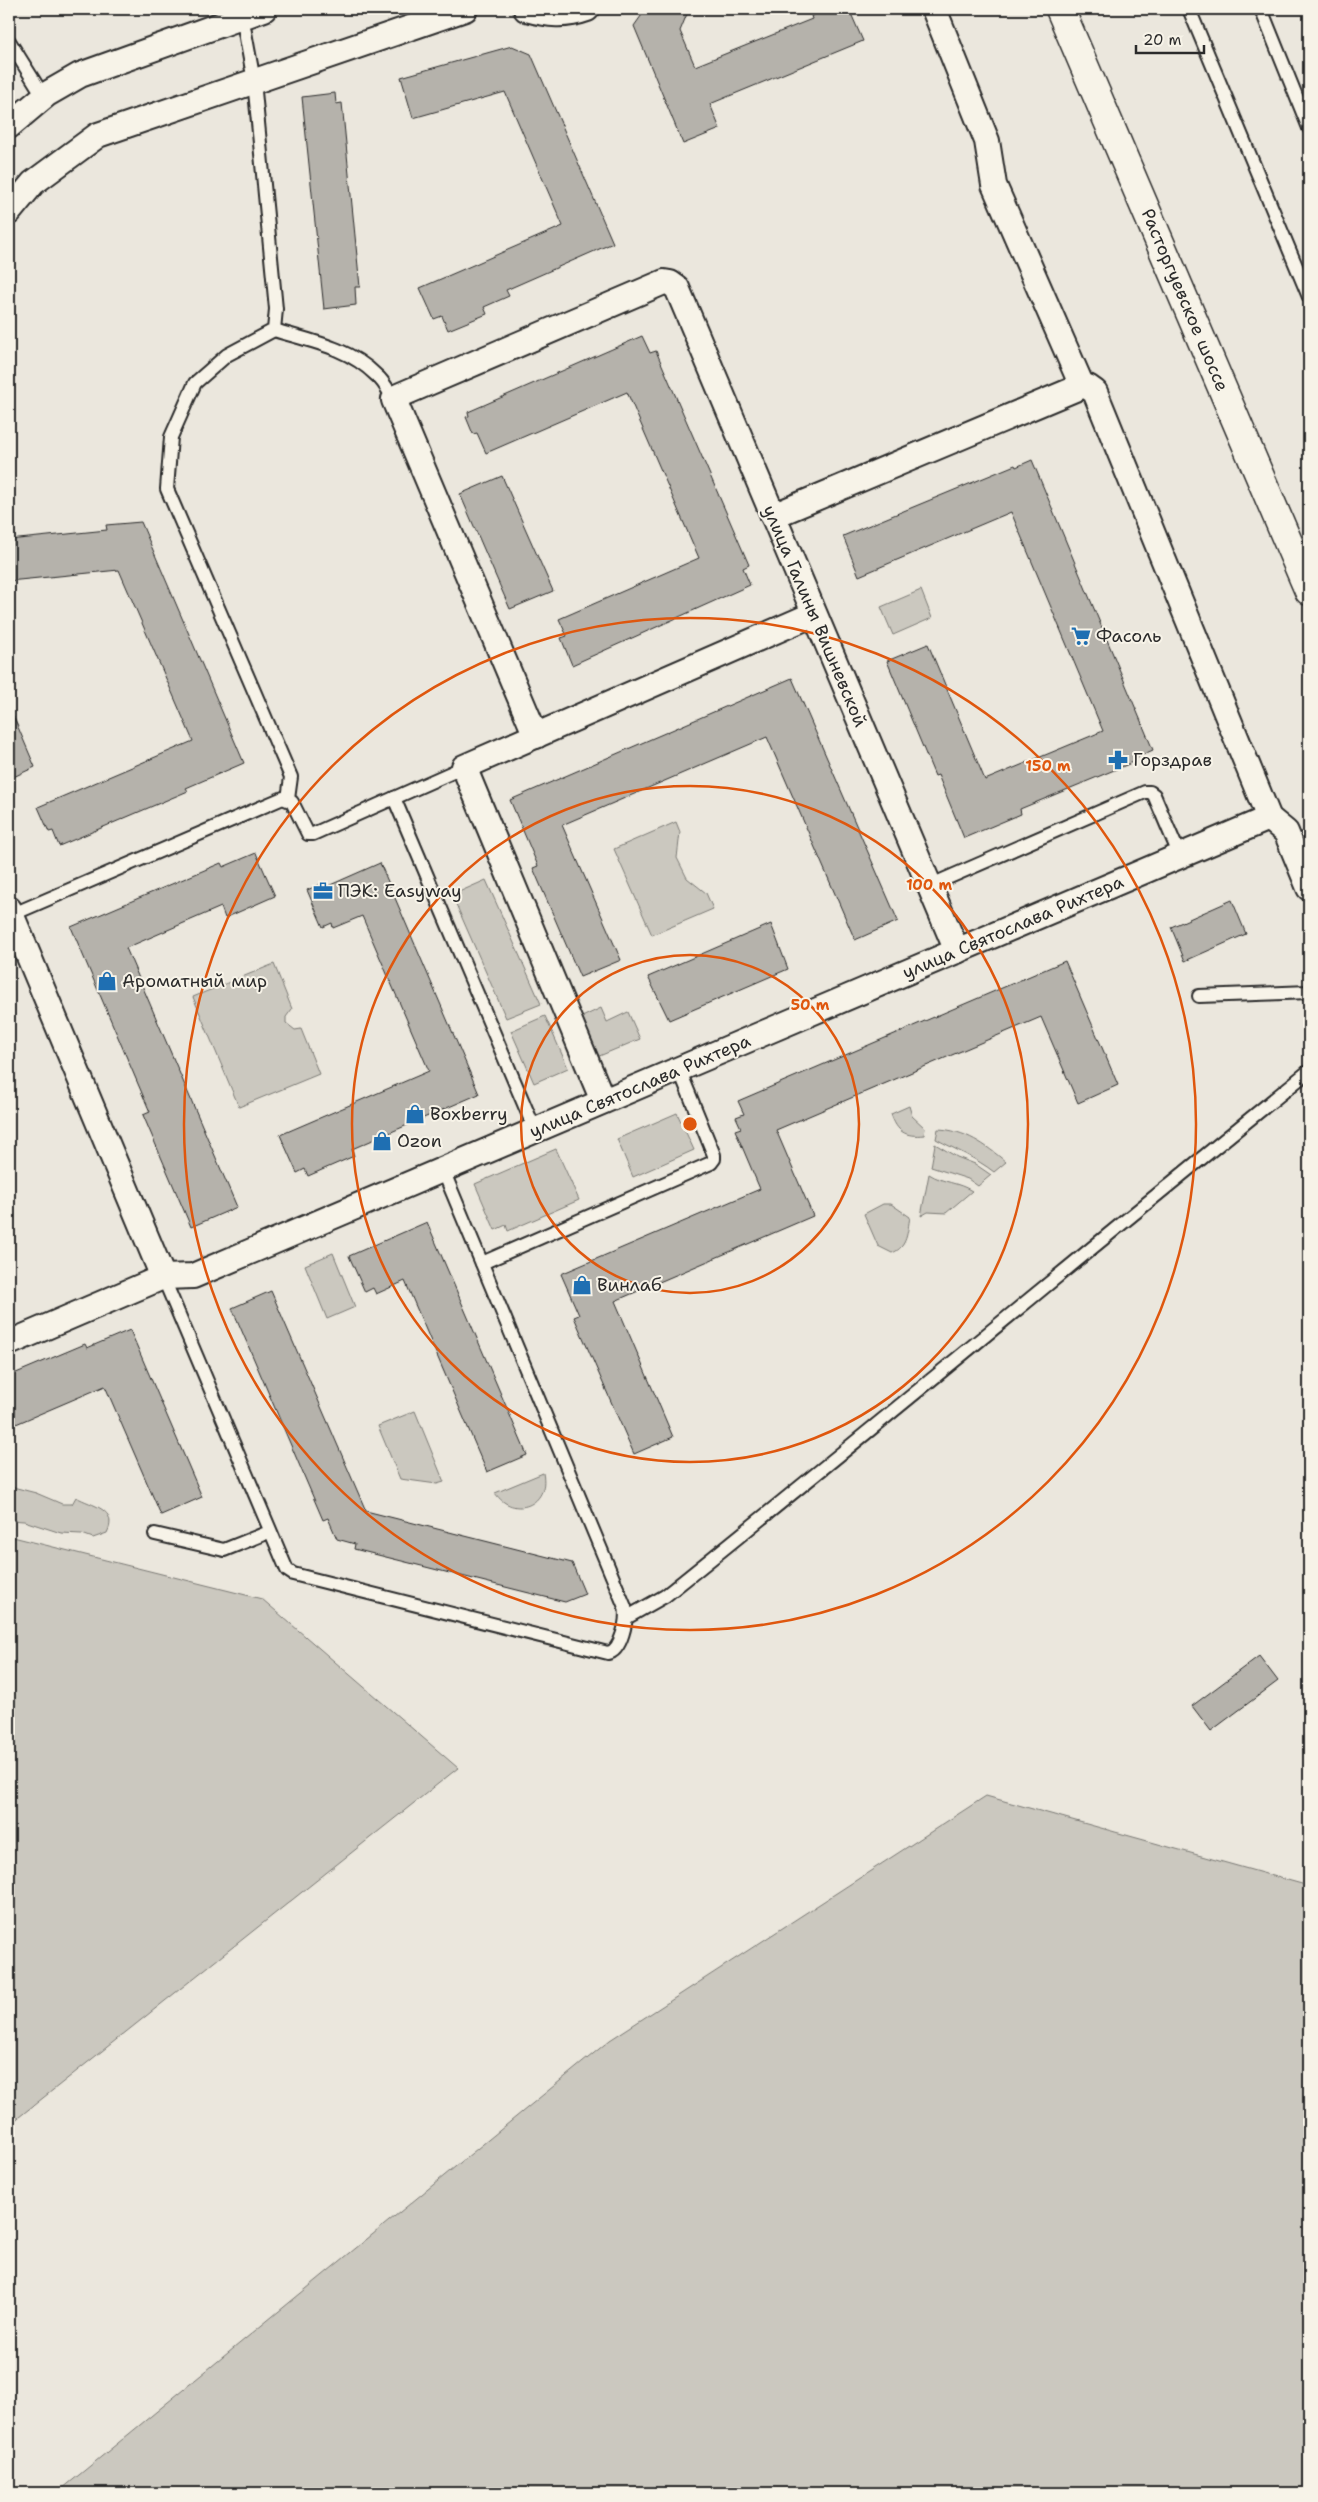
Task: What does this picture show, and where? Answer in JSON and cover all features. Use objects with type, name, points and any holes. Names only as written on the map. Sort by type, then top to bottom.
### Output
[{"type":"main road","name":"Расторгуевское шоссе","points":[[1060,9],[1309,591]]},
{"type":"street","points":[[9,212],[34,183],[98,135],[465,9]]},
{"type":"street","points":[[526,9],[548,16],[572,14],[586,9]]},
{"type":"street","points":[[934,9],[987,141],[994,185],[1082,386]]},
{"type":"street","points":[[9,126],[44,97],[80,75],[253,13]]},
{"type":"street","name":"улица Галины Вишневской","points":[[394,400],[398,396],[664,282],[670,283],[676,288],[957,951]]},
{"type":"street","points":[[773,516],[1082,386],[1088,387],[1094,392],[1269,818],[1286,832],[1309,888]]},
{"type":"street","points":[[394,400],[536,736]]},
{"type":"street","points":[[603,1101],[464,768],[814,614]]},
{"type":"street","name":"улица Святослава Рихтера","points":[[9,1342],[163,1277],[189,1278],[1269,818]]},
{"type":"street","points":[[10,912],[163,1277]]},
{"type":"lane","points":[[1189,9],[1309,297]]},
{"type":"lane","points":[[1261,9],[1309,128]]},
{"type":"lane","points":[[253,13],[254,81],[276,309],[274,330]]},
{"type":"lane","points":[[9,41],[44,97]]},
{"type":"lane","points":[[288,799],[291,777],[167,488],[171,437],[194,383],[227,354],[274,330],[327,345],[355,357],[378,376],[394,400]]},
{"type":"lane","points":[[10,912],[283,798],[292,802],[304,830],[308,834],[313,834],[464,768]]},
{"type":"lane","points":[[929,886],[1145,792],[1150,792],[1154,795],[1180,856]]},
{"type":"lane","points":[[394,798],[535,1130]]},
{"type":"lane","points":[[1199,996],[1309,992]]},
{"type":"lane","points":[[482,1263],[711,1163],[714,1155],[679,1069]]},
{"type":"lane","points":[[626,1618],[665,1596],[1309,1072]]},
{"type":"lane","points":[[163,1277],[283,1564],[294,1574],[608,1653],[613,1652],[617,1648],[626,1618],[626,1607],[443,1170]]},
{"type":"lane","points":[[154,1534],[224,1550],[269,1532]]},
{"type":"shaded area","points":[[921,590],[932,618],[893,635],[881,607]]},
{"type":"shaded area","points":[[676,822],[680,832],[677,858],[687,878],[706,893],[713,909],[652,935],[614,849]]},
{"type":"shaded area","points":[[486,880],[541,1004],[506,1018],[452,895]]},
{"type":"shaded area","points":[[274,964],[292,1009],[286,1017],[286,1023],[295,1030],[301,1029],[319,1074],[239,1107],[193,997]]},
{"type":"shaded area","points":[[601,1008],[607,1022],[628,1012],[640,1039],[597,1057],[580,1018]]},
{"type":"shaded area","points":[[545,1016],[568,1068],[534,1083],[511,1031]]},
{"type":"shaded area","points":[[909,1106],[912,1116],[925,1128],[924,1135],[907,1134],[899,1129],[893,1120],[891,1114]]},
{"type":"shaded area","points":[[677,1113],[694,1150],[633,1177],[617,1139]]},
{"type":"shaded area","points":[[938,1129],[966,1135],[991,1150],[1006,1162],[994,1172],[973,1158],[936,1139]]},
{"type":"shaded area","points":[[935,1144],[957,1157],[975,1164],[991,1175],[978,1186],[968,1179],[931,1167]]},
{"type":"shaded area","points":[[556,1149],[579,1200],[508,1231],[506,1225],[495,1230],[475,1184]]},
{"type":"shaded area","points":[[929,1174],[972,1191],[946,1213],[928,1212],[921,1216]]},
{"type":"shaded area","points":[[883,1204],[891,1204],[910,1217],[904,1243],[892,1253],[878,1246],[864,1214]]},
{"type":"shaded area","points":[[333,1253],[355,1307],[327,1319],[305,1265]]},
{"type":"shaded area","points":[[415,1411],[444,1482],[437,1484],[400,1479],[378,1426]]},
{"type":"shaded area","points":[[543,1473],[544,1484],[541,1493],[536,1501],[529,1505],[512,1506],[495,1493]]},
{"type":"shaded area","points":[[9,1486],[36,1493],[62,1504],[72,1504],[76,1497],[96,1506],[107,1513],[110,1525],[107,1533],[93,1538],[82,1534],[61,1533],[24,1521],[9,1520]]},
{"type":"shaded area","points":[[9,1536],[262,1599],[458,1768],[9,2125]]},
{"type":"shaded area","points":[[986,1796],[1309,1886],[1309,2493],[57,2493],[610,2040]]},
{"type":"building","points":[[646,9],[689,9],[680,31],[695,66],[812,19],[811,16],[829,9],[849,9],[863,41],[710,104],[720,129],[683,144],[634,26]]},
{"type":"building","points":[[512,46],[531,54],[613,243],[506,290],[509,296],[484,307],[487,314],[448,330],[442,316],[434,319],[420,288],[563,226],[505,92],[413,118],[401,77]]},
{"type":"building","points":[[335,93],[336,104],[342,103],[360,287],[355,287],[356,305],[324,309],[302,97]]},
{"type":"building","points":[[642,336],[650,353],[656,351],[749,565],[743,568],[750,585],[572,665],[561,638],[567,636],[559,619],[699,558],[627,392],[486,453],[477,433],[473,434],[466,417],[469,416],[468,412]]},
{"type":"building","points":[[1032,460],[1153,750],[1135,758],[1136,761],[1020,809],[1021,814],[964,838],[938,775],[935,776],[887,661],[928,644],[985,780],[1103,731],[1011,512],[859,576],[843,536],[1015,465],[1016,467]]},
{"type":"building","points":[[502,476],[553,591],[510,609],[460,494]]},
{"type":"building","points":[[141,522],[244,763],[186,788],[188,791],[59,846],[53,831],[49,832],[38,807],[193,741],[119,570],[9,581],[9,540],[107,530],[106,525]]},
{"type":"building","points":[[792,678],[898,921],[855,940],[767,737],[562,825],[621,960],[580,977],[533,868],[538,866],[510,800]]},
{"type":"building","points":[[9,706],[35,767],[9,779]]},
{"type":"building","points":[[256,853],[275,896],[225,918],[221,907],[126,948],[237,1207],[191,1227],[143,1115],[150,1112],[71,927],[221,863],[223,867]]},
{"type":"building","points":[[380,863],[479,1094],[352,1149],[354,1156],[308,1176],[305,1169],[297,1173],[280,1135],[429,1071],[362,916],[333,928],[332,923],[323,927],[307,890],[326,882],[328,886]]},
{"type":"building","points":[[1232,900],[1246,934],[1185,961],[1171,927]]},
{"type":"building","points":[[771,924],[788,969],[669,1020],[648,977]]},
{"type":"building","points":[[1065,961],[1118,1085],[1078,1103],[1041,1017],[776,1130],[813,1216],[615,1301],[673,1437],[634,1454],[574,1317],[579,1315],[561,1274],[760,1189],[735,1130],[741,1128],[736,1117],[744,1114],[738,1101]]},
{"type":"building","points":[[427,1222],[527,1455],[487,1472],[405,1281],[376,1294],[373,1288],[365,1292],[349,1256]]},
{"type":"building","points":[[271,1291],[366,1511],[572,1563],[585,1594],[565,1602],[354,1549],[355,1544],[337,1539],[328,1518],[323,1520],[232,1308]]},
{"type":"building","points":[[130,1330],[202,1497],[161,1515],[105,1386],[9,1427],[9,1376],[85,1344],[87,1348]]},
{"type":"building","points":[[1259,1656],[1278,1681],[1211,1731],[1192,1706]]},
{"type":"place","name":"Фасоль","points":[[1081,636]]},
{"type":"place","name":"Горздрав","points":[[1118,760]]},
{"type":"place","name":"ПЭК: Easyway","points":[[323,891]]},
{"type":"place","name":"Ароматный мир","points":[[107,981]]},
{"type":"place","name":"Boxberry","points":[[415,1114]]},
{"type":"place","name":"Ozon","points":[[382,1141]]},
{"type":"place","name":"Винлаб","points":[[582,1285]]}]
